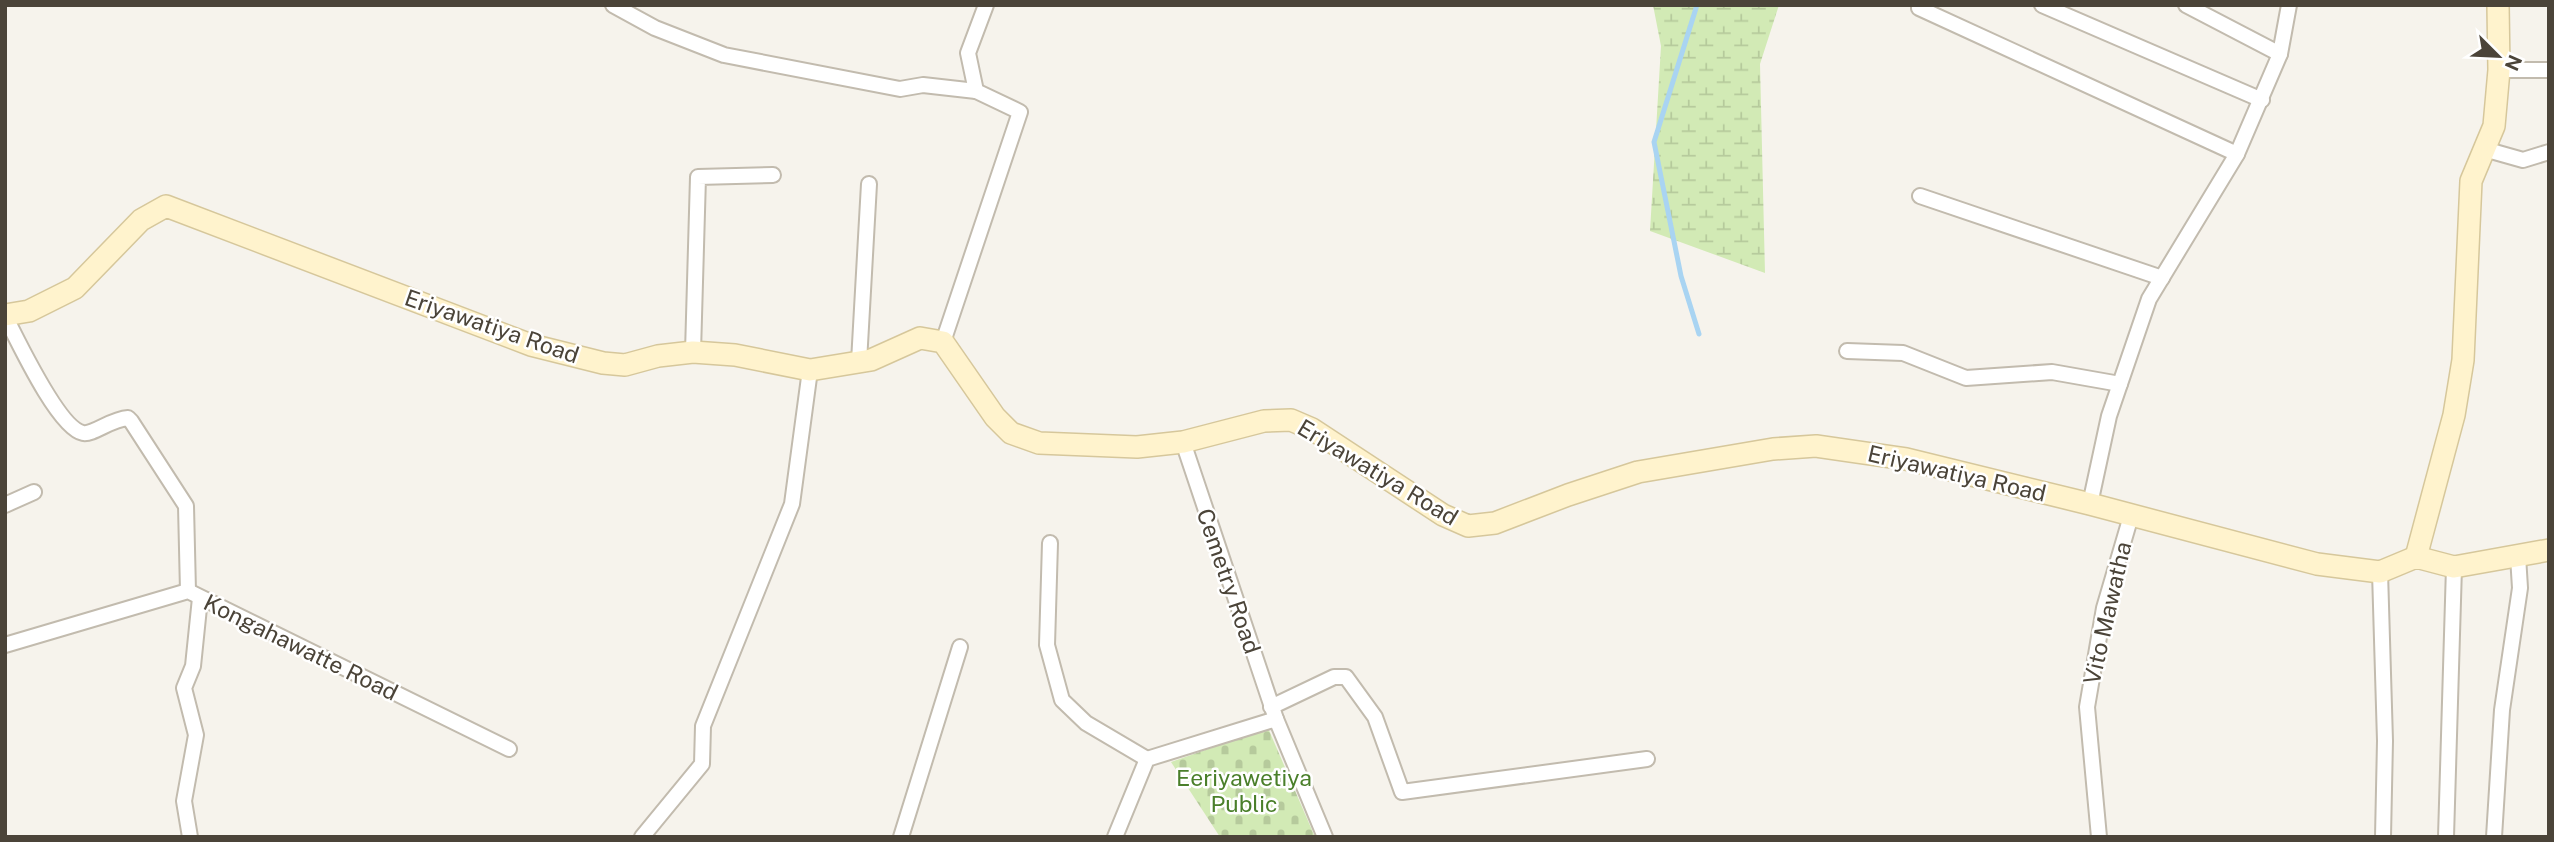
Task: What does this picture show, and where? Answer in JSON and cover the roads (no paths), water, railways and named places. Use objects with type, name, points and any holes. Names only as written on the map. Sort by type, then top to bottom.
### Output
[{"type":"street","points":[[613,5],[655,28],[724,55],[900,89],[923,85],[976,91],[1020,112],[943,342]]},
{"type":"street","points":[[976,91],[968,53],[986,5]]},
{"type":"street","points":[[2042,5],[2262,100]]},
{"type":"street","points":[[2186,5],[2280,54]]},
{"type":"street","points":[[2498,5],[2499,70],[2494,126],[2471,181],[2463,360],[2456,404],[2416,557],[2454,567],[2549,551]]},
{"type":"street","points":[[2090,504],[2109,416],[2149,299],[2237,154],[2280,54],[2285,7]]},
{"type":"street","points":[[1919,8],[2237,154]]},
{"type":"street","points":[[2499,70],[2549,70]]},
{"type":"street","points":[[2484,149],[2523,160],[2549,152]]},
{"type":"street","points":[[694,352],[698,177],[773,175]]},
{"type":"street","points":[[859,362],[869,184]]},
{"type":"street","points":[[1920,196],[2162,278]]},
{"type":"street","name":"Eriyawatiya Road","points":[[5,315],[29,311],[75,288],[141,220],[166,206],[531,345],[603,363],[625,365],[658,356],[694,352],[735,355],[810,370],[871,360],[920,338],[943,342],[995,417],[1011,433],[1039,443],[1137,447],[1183,442],[1264,421],[1291,420],[1312,429],[1443,515],[1468,526],[1495,523],[1638,472],[1773,449],[1816,446],[1906,459],[2317,564],[2380,572],[2416,557]]},
{"type":"street","points":[[5,315],[41,387],[74,429],[84,434],[116,419],[128,418],[186,506],[194,594],[193,666],[184,688],[196,735],[184,802],[190,837]]},
{"type":"street","points":[[1847,351],[1903,353],[1966,379],[2052,372],[2120,384]]},
{"type":"street","points":[[642,837],[702,764],[703,726],[792,505],[810,370]]},
{"type":"street","name":"Cemetry Road","points":[[1183,442],[1273,713],[1325,837]]},
{"type":"street","points":[[5,505],[34,492]]},
{"type":"street","name":"Vito Mawatha","points":[[2099,837],[2087,707],[2104,608],[2131,516]]},
{"type":"street","points":[[1049,543],[1047,645],[1062,700],[1086,723],[1147,758]]},
{"type":"street","points":[[2494,837],[2502,710],[2520,588],[2518,556]]},
{"type":"street","points":[[2446,837],[2454,567]]},
{"type":"street","points":[[2380,572],[2385,741],[2384,837]]},
{"type":"street","name":"Kongahawatte Road","points":[[5,645],[194,594],[509,749]]},
{"type":"street","points":[[901,837],[960,647]]},
{"type":"street","points":[[1115,837],[1147,758],[1273,713],[1334,677],[1346,677],[1375,717],[1402,792],[1647,759]]},
{"type":"waterway","points":[[1697,5],[1654,142],[1681,276],[1699,334]]},
{"type":"park label","name":"Eeriyawetiya Public","points":[[1244,790]]}]
